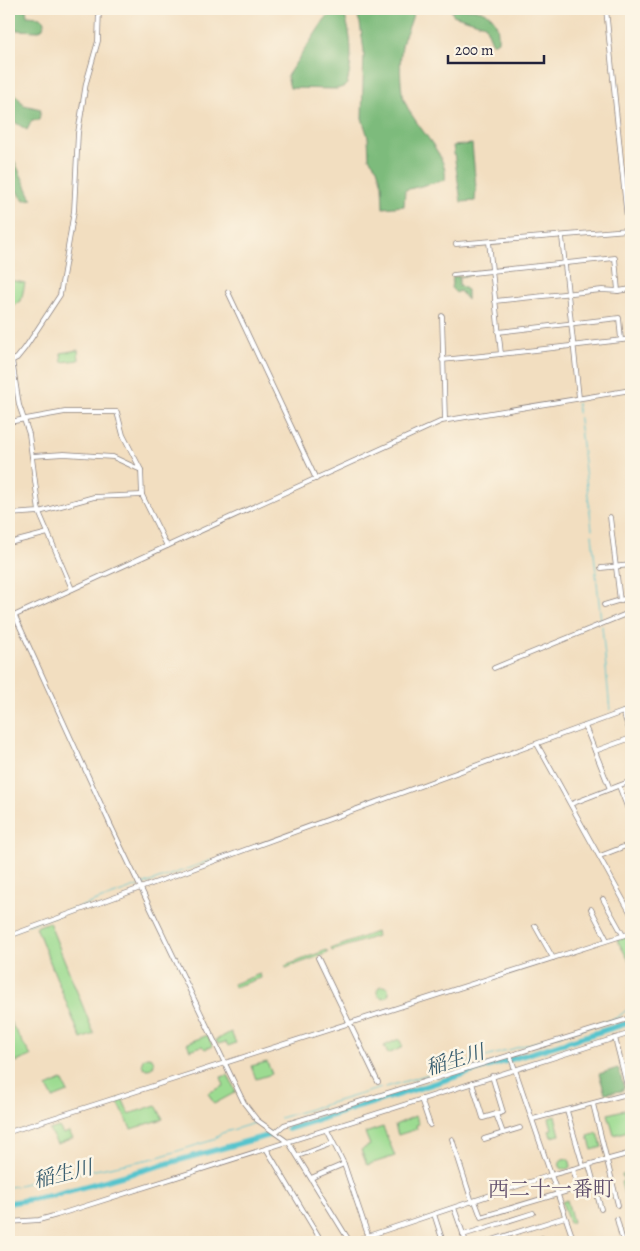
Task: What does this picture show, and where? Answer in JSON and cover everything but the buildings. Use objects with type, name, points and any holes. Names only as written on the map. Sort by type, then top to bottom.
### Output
[{"type":"street","points":[[72,589],[39,512],[32,456],[10,361],[25,348],[60,295],[74,211],[78,133],[86,83],[98,41],[99,9]]},
{"type":"street","points":[[606,9],[629,217],[628,230],[631,259]]},
{"type":"street","points":[[456,244],[562,237],[628,230]]},
{"type":"street","points":[[562,237],[579,398]]},
{"type":"street","points":[[489,242],[501,354]]},
{"type":"street","points":[[453,274],[615,258],[618,291]]},
{"type":"street","points":[[495,301],[602,290],[618,291],[631,289]]},
{"type":"street","points":[[228,292],[316,479]]},
{"type":"street","points":[[442,316],[445,420]]},
{"type":"street","points":[[498,332],[619,318],[621,340]]},
{"type":"street","points":[[442,360],[631,339]]},
{"type":"street","points":[[12,617],[445,420],[631,390]]},
{"type":"street","points":[[9,422],[65,412],[115,411],[123,436],[141,470],[142,495],[167,546]]},
{"type":"street","points":[[32,456],[64,454],[113,457],[141,470]]},
{"type":"street","points":[[9,514],[39,512],[94,497],[142,495]]},
{"type":"street","points":[[610,517],[620,601]]},
{"type":"street","points":[[9,543],[48,532]]},
{"type":"street","points":[[601,568],[631,565]]},
{"type":"street","points":[[604,606],[631,597]]},
{"type":"street","points":[[9,607],[12,617],[141,888],[251,1115],[289,1143],[350,1242],[551,1175],[631,1153]]},
{"type":"street","points":[[494,668],[631,612]]},
{"type":"street","points":[[9,936],[631,709]]},
{"type":"street","points":[[595,751],[631,736],[623,712]]},
{"type":"street","points":[[585,726],[610,789]]},
{"type":"street","points":[[537,744],[631,914]]},
{"type":"street","points":[[571,804],[631,781]]},
{"type":"street","points":[[619,786],[631,816]]},
{"type":"street","points":[[600,856],[631,844]]},
{"type":"street","points":[[603,899],[623,935]]},
{"type":"street","points":[[591,909],[607,940]]},
{"type":"street","points":[[535,926],[553,958]]},
{"type":"street","points":[[9,1132],[631,933]]},
{"type":"street","points":[[318,958],[378,1082]]},
{"type":"street","points":[[276,1132],[284,1125],[631,1018]]},
{"type":"street","points":[[9,1222],[38,1220],[267,1150],[515,1068],[631,1033]]},
{"type":"street","points":[[615,1038],[631,1102]]},
{"type":"street","points":[[511,1056],[574,1242]]},
{"type":"street","points":[[472,1083],[483,1118],[503,1112],[492,1076]]},
{"type":"street","points":[[533,1119],[630,1093]]},
{"type":"street","points":[[421,1099],[430,1125]]},
{"type":"street","points":[[593,1104],[618,1205]]},
{"type":"street","points":[[568,1111],[583,1166]]},
{"type":"street","points":[[496,1114],[503,1133]]},
{"type":"street","points":[[484,1139],[520,1128]]},
{"type":"street","points":[[327,1130],[344,1164],[368,1235]]},
{"type":"street","points":[[452,1139],[480,1217],[557,1192],[578,1188],[573,1169]]},
{"type":"street","points":[[298,1156],[333,1142]]},
{"type":"street","points":[[267,1150],[322,1242]]},
{"type":"street","points":[[311,1178],[344,1164]]},
{"type":"street","points":[[589,1165],[600,1209]]},
{"type":"street","points":[[454,1208],[466,1242]]},
{"type":"street","points":[[463,1235],[533,1213]]},
{"type":"street","points":[[434,1214],[443,1242]]},
{"type":"street","points":[[486,1242],[565,1217]]},
{"type":"street","points":[[617,1219],[623,1242],[631,1241]]},
{"type":"green space","points":[[9,9],[26,9],[27,16],[41,17],[45,21],[43,28],[39,31],[16,30],[9,23]]},
{"type":"green space","points":[[342,9],[348,27],[351,47],[349,77],[346,86],[337,89],[290,88],[287,76],[325,19],[333,12]]},
{"type":"green space","points":[[355,9],[414,9],[401,50],[400,72],[402,92],[405,103],[441,159],[445,169],[445,180],[405,190],[404,206],[383,208],[382,184],[377,168],[369,158],[368,137],[362,118],[364,51],[360,23]]},
{"type":"green space","points":[[451,9],[478,10],[491,16],[498,30],[498,41],[493,44],[485,25],[453,15]]},
{"type":"green space","points":[[9,86],[24,105],[41,109],[39,120],[32,120],[27,130],[13,121],[9,129]]},
{"type":"green space","points":[[472,144],[476,188],[475,201],[461,202],[453,146]]},
{"type":"green space","points":[[9,157],[14,160],[32,199],[24,200],[9,182]]},
{"type":"green space","points":[[474,274],[459,277],[459,285],[467,290],[467,300],[460,291],[456,293],[451,288],[453,277]]},
{"type":"green space","points":[[9,280],[25,283],[21,301],[14,305],[9,300]]},
{"type":"green space","points":[[78,350],[79,360],[62,362],[61,353]]},
{"type":"green space","points":[[49,922],[94,1034],[81,1039],[36,927]]},
{"type":"green space","points":[[376,932],[377,936],[332,951],[331,949]]},
{"type":"green space","points":[[631,937],[631,964],[617,940]]},
{"type":"green space","points":[[327,950],[328,953],[286,968],[285,966]]},
{"type":"green space","points":[[260,974],[261,978],[234,987],[233,984]]},
{"type":"green space","points":[[381,986],[385,986],[389,992],[385,998],[381,998],[377,994],[377,990]]},
{"type":"green space","points":[[9,1020],[31,1056],[16,1062],[9,1050]]},
{"type":"green space","points":[[231,1032],[236,1043],[228,1046],[226,1042],[218,1044],[216,1040]]},
{"type":"green space","points":[[208,1035],[212,1046],[205,1049],[202,1046],[190,1050],[187,1043]]},
{"type":"green space","points":[[399,1039],[403,1047],[388,1054],[384,1046]]},
{"type":"green space","points":[[150,1057],[153,1058],[153,1068],[146,1069],[143,1068],[142,1061],[143,1058]]},
{"type":"green space","points":[[267,1062],[272,1074],[256,1079],[251,1066]]},
{"type":"green space","points":[[618,1068],[624,1087],[622,1091],[605,1093],[599,1074]]},
{"type":"green space","points":[[228,1075],[236,1092],[214,1104],[208,1093],[224,1086],[221,1077]]},
{"type":"green space","points":[[62,1080],[68,1092],[53,1098],[47,1087]]},
{"type":"green space","points":[[122,1098],[129,1114],[156,1105],[163,1119],[131,1129],[117,1100]]},
{"type":"green space","points":[[631,1108],[631,1130],[614,1135],[608,1114]]},
{"type":"green space","points":[[415,1116],[419,1124],[416,1125],[417,1129],[398,1135],[395,1125]]},
{"type":"green space","points":[[555,1116],[560,1135],[551,1137],[549,1130],[552,1129],[549,1118]]},
{"type":"green space","points":[[59,1127],[63,1134],[69,1132],[73,1138],[57,1144],[49,1130]]},
{"type":"green space","points":[[383,1127],[395,1156],[367,1165],[361,1150],[370,1145],[365,1133]]},
{"type":"green space","points":[[598,1133],[602,1147],[592,1150],[588,1136]]},
{"type":"green space","points":[[565,1158],[571,1164],[565,1170],[559,1164]]},
{"type":"green space","points":[[630,1173],[631,1208],[628,1209],[621,1182],[624,1181],[622,1175]]},
{"type":"green space","points":[[567,1200],[573,1222],[569,1223],[562,1202]]},
{"type":"waterway","points":[[577,403],[592,529]]},
{"type":"waterway","points":[[592,534],[601,621]]},
{"type":"waterway","points":[[602,626],[610,710]]},
{"type":"waterway","points":[[619,712],[631,707]]},
{"type":"waterway","points":[[585,724],[594,721]]},
{"type":"waterway","points":[[187,869],[212,860]]},
{"type":"waterway","points":[[142,885],[184,870]]},
{"type":"waterway","points":[[77,908],[138,886]]},
{"type":"waterway","points":[[28,925],[74,909]]},
{"type":"waterway","points":[[9,933],[25,926]]},
{"type":"waterway","points":[[509,1050],[617,1018],[631,1006]]},
{"type":"waterway","name":"稲生川","points":[[288,1129],[631,1022]]},
{"type":"waterway","points":[[386,1087],[506,1051]]},
{"type":"waterway","points":[[280,1118],[381,1088]]},
{"type":"waterway","points":[[19,1185],[67,1173],[85,1172],[155,1158],[213,1140],[222,1133],[255,1123]]},
{"type":"waterway","name":"稲生川","points":[[9,1203],[54,1195],[270,1135]]},
{"type":"waterway","points":[[9,1187],[16,1186]]},
{"type":"district","name":"西二十一番町","points":[[551,1189]]}]
